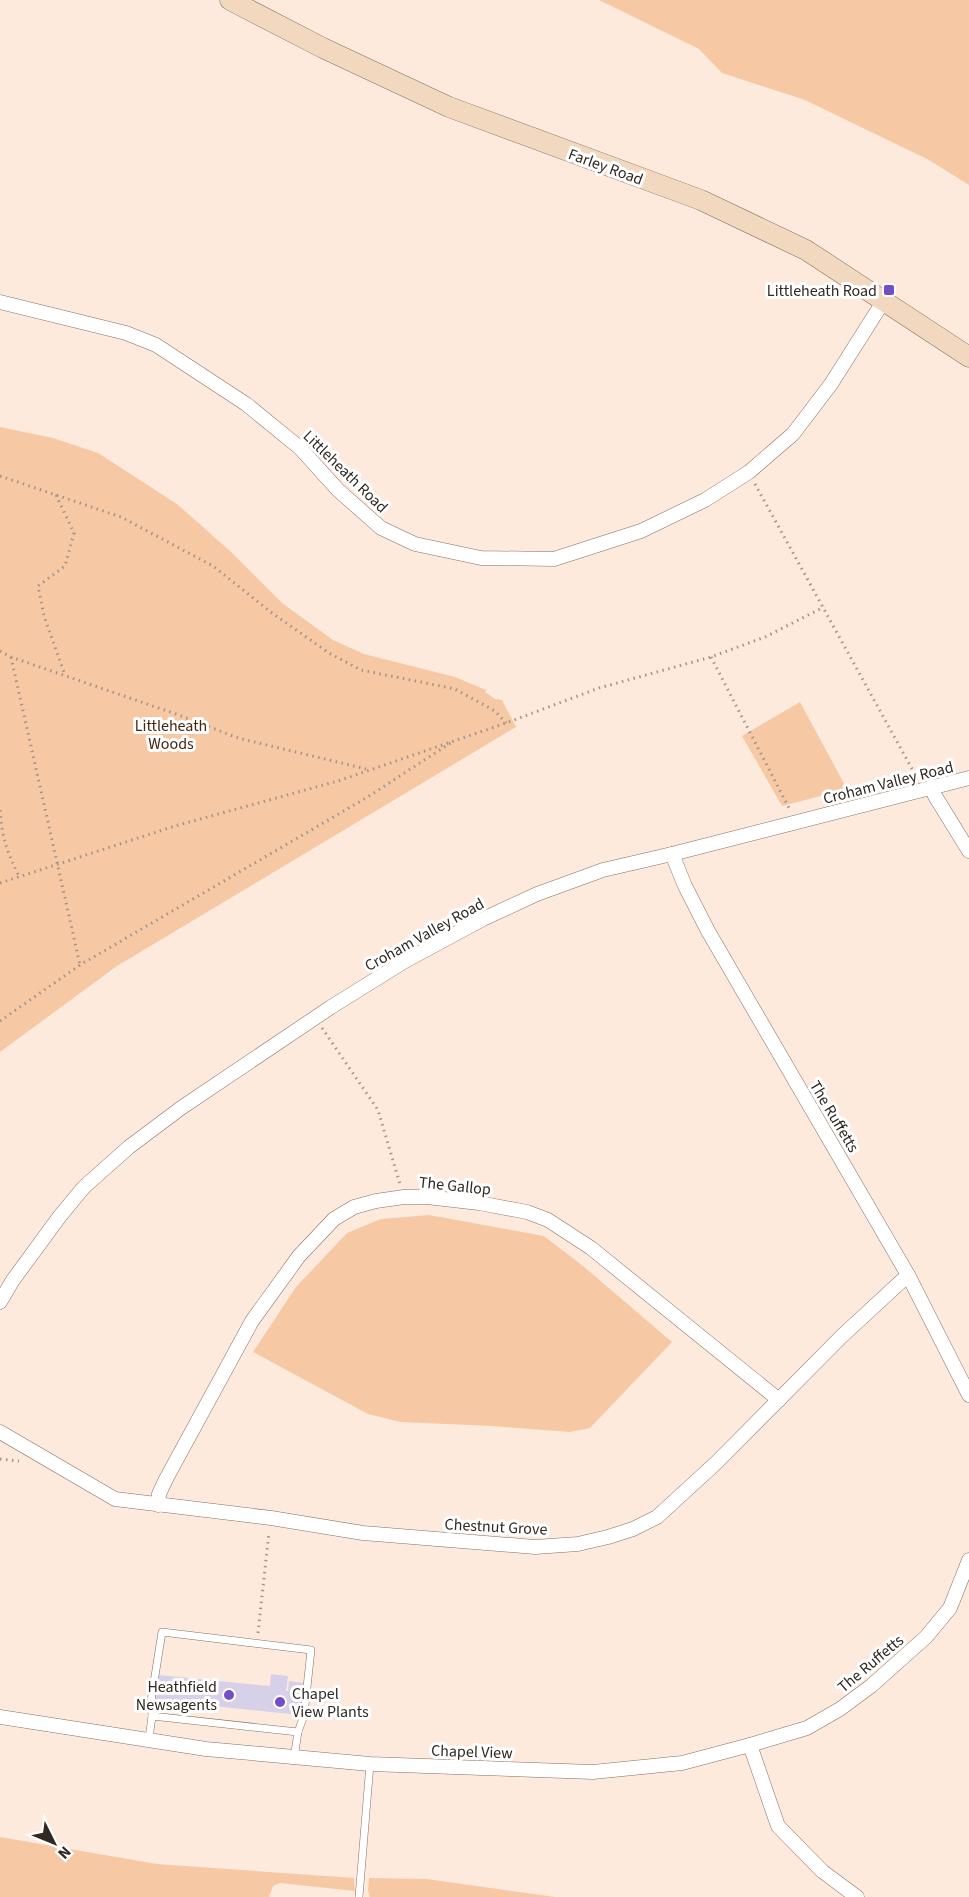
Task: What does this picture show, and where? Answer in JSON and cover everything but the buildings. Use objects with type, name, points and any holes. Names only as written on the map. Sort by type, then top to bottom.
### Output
[{"type":"street","name":"Farley Road","points":[[230,0],[323,48],[449,106],[701,200],[806,250],[969,357]]},
{"type":"street","name":"Littleheath Road","points":[[0,302],[126,333],[156,345],[246,404],[300,448],[338,490],[381,528],[415,544],[481,558],[554,559],[641,531],[705,500],[749,472],[793,434],[831,384],[883,302]]},
{"type":"street","name":"Croham Valley Road","points":[[0,1302],[40,1243],[84,1188],[129,1146],[315,1017],[405,961],[483,919],[537,894],[603,870],[969,778]]},
{"type":"street","points":[[932,787],[935,796],[969,851]]},
{"type":"street","name":"The Ruffetts","points":[[672,854],[708,931],[908,1275],[969,1395]]},
{"type":"street","name":"The Gallop","points":[[158,1505],[159,1494],[166,1479],[252,1321],[299,1256],[334,1220],[354,1207],[376,1201],[427,1197],[527,1212],[548,1220],[591,1248],[779,1400]]},
{"type":"street","name":"Chestnut Grove","points":[[0,1432],[115,1499],[271,1518],[363,1533],[535,1547],[578,1544],[633,1529],[657,1517],[674,1503],[842,1336],[908,1275]]},
{"type":"street","name":"The Ruffetts","points":[[750,1745],[807,1728],[871,1686],[926,1637],[950,1608],[969,1560]]},
{"type":"street","name":"Chapel View","points":[[0,1717],[206,1749],[370,1764],[593,1772],[682,1763],[750,1745]]},
{"type":"street","points":[[750,1745],[778,1826],[822,1870],[857,1897]]},
{"type":"lane","points":[[149,1739],[151,1701],[162,1632],[311,1650],[304,1715],[298,1732],[294,1758]]},
{"type":"lane","points":[[152,1716],[298,1732]]},
{"type":"lane","points":[[359,1897],[370,1764]]},
{"type":"path","points":[[749,472],[917,778]]},
{"type":"path","points":[[0,476],[121,517],[213,566],[272,613],[329,653],[361,670],[455,689],[495,711],[506,723]]},
{"type":"path","points":[[56,495],[75,534],[64,566],[38,586],[44,616],[65,675]]},
{"type":"path","points":[[0,883],[175,826],[338,781],[506,723],[598,688],[711,657],[765,637],[824,607]]},
{"type":"path","points":[[0,651],[11,657],[238,738],[368,770]]},
{"type":"path","points":[[11,657],[80,965]]},
{"type":"path","points":[[711,657],[797,822]]},
{"type":"path","points":[[0,1021],[80,965],[356,804],[459,738]]},
{"type":"path","points":[[0,810],[7,852],[20,876]]},
{"type":"path","points":[[315,1017],[378,1110],[404,1197]]},
{"type":"path","points":[[256,1643],[271,1518]]},
{"type":"green space","points":[[599,0],[969,0],[969,185],[929,160],[805,100],[722,73],[699,49]]},
{"type":"green space","name":"Littleheath Woods","points":[[0,427],[53,438],[98,453],[177,504],[230,551],[282,603],[333,640],[364,654],[455,677],[486,690],[485,692],[495,699],[502,700],[516,727],[117,966],[0,1052]]},
{"type":"green space","points":[[800,702],[847,789],[782,806],[742,736]]},
{"type":"green space","points":[[429,1215],[544,1236],[672,1342],[590,1428],[570,1432],[401,1422],[368,1414],[253,1352],[296,1287],[347,1233],[381,1219]]},
{"type":"green space","points":[[0,1837],[157,1864],[354,1878],[355,1891],[280,1883],[273,1886],[269,1897],[0,1897]]},
{"type":"green space","points":[[369,1878],[427,1879],[555,1897],[370,1897]]},
{"type":"place","name":"Littleheath Road","points":[[889,290]]},
{"type":"place","name":"Heathfield Newsagents","points":[[229,1695]]},
{"type":"place","name":"Chapel View Plants","points":[[280,1702]]}]
